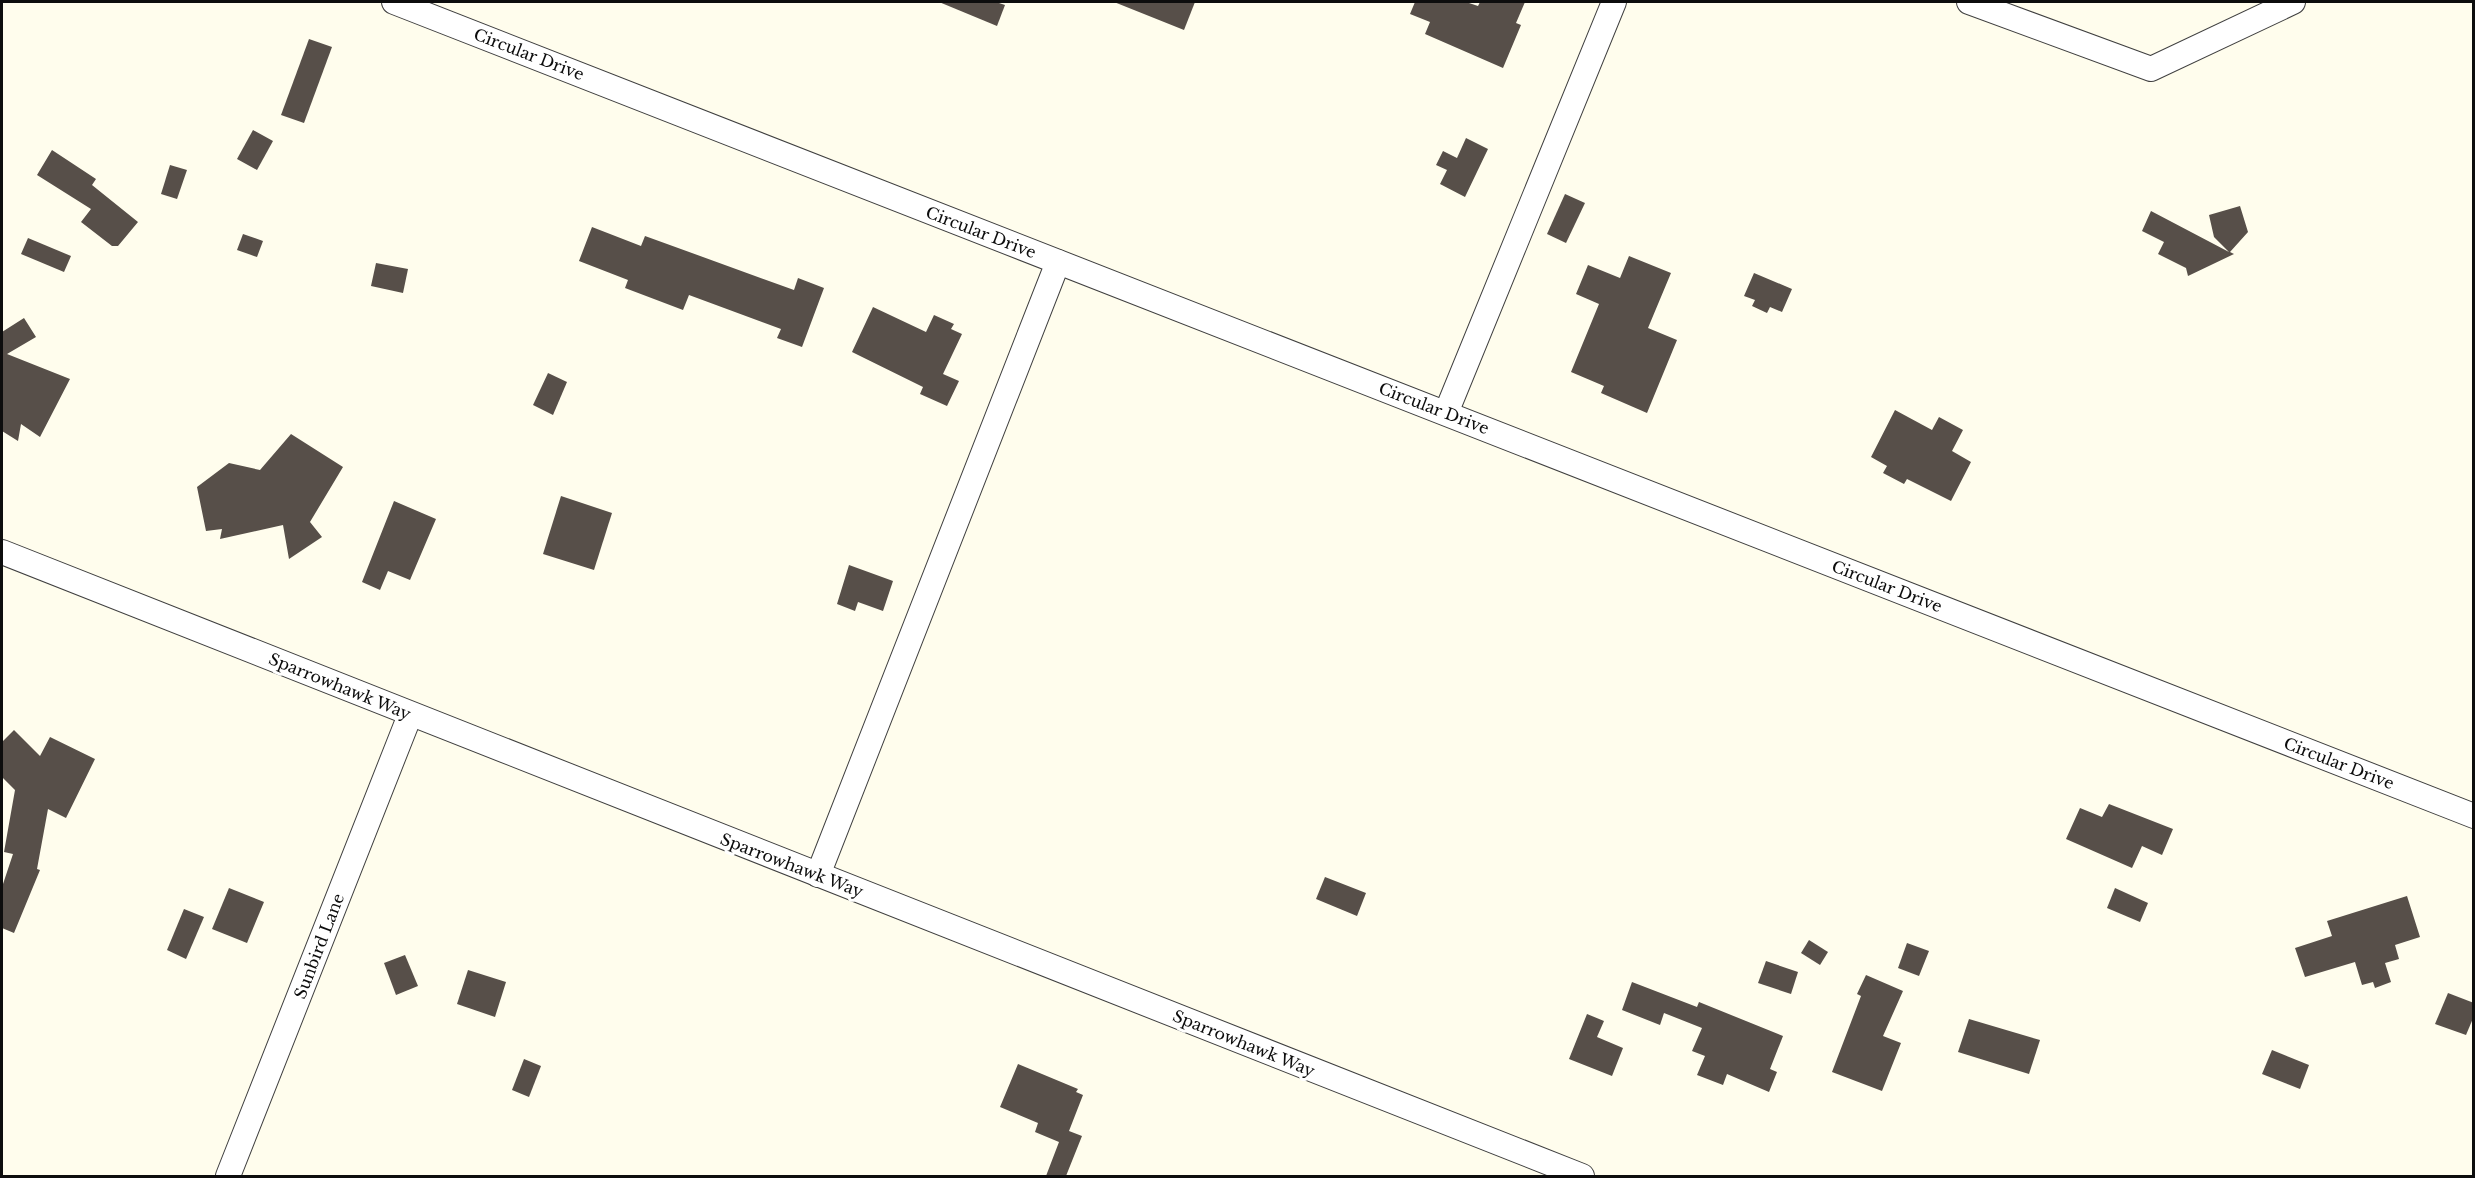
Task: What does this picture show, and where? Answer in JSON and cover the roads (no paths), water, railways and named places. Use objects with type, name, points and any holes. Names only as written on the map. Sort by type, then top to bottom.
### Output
[{"type":"street","name":"Circular Drive","points":[[394,2],[2474,816]]},
{"type":"street","points":[[1446,413],[1614,2]]},
{"type":"street","points":[[1969,2],[2151,69],[2293,2]]},
{"type":"street","points":[[818,875],[1058,262]]},
{"type":"street","name":"Sparrowhawk Way","points":[[2,552],[1582,1176]]},
{"type":"street","name":"Sunbird Lane","points":[[228,1176],[410,715]]}]
